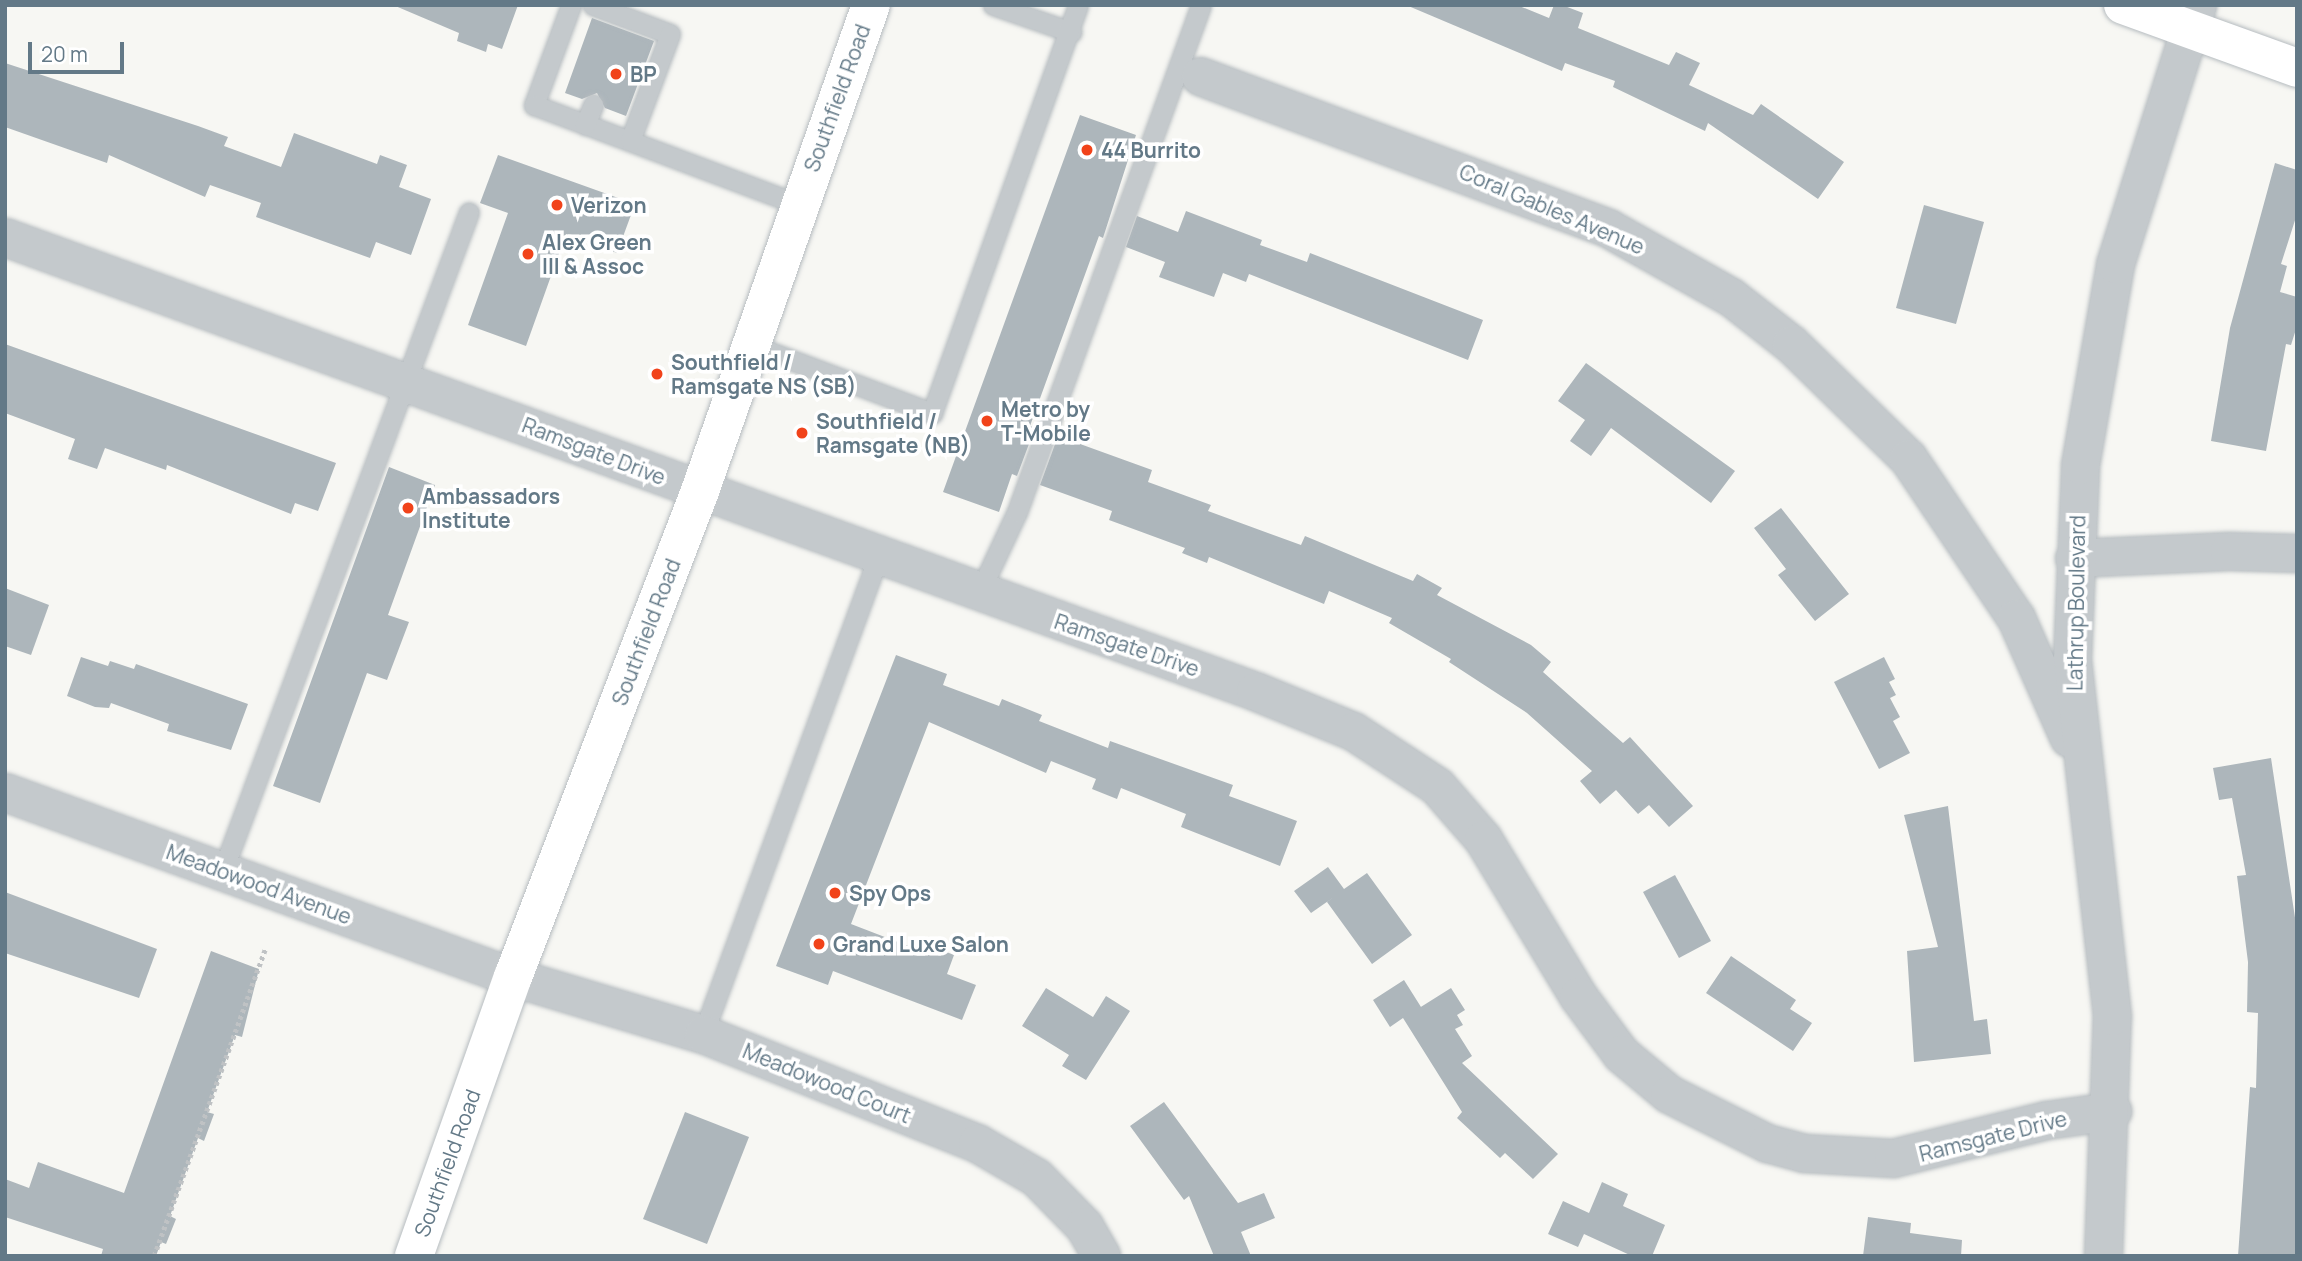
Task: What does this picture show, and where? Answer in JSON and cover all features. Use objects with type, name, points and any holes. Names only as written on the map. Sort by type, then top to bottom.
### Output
[{"type":"main road","name":"Southfield Road","points":[[414,1256],[513,977],[700,491],[748,344],[871,5]]},
{"type":"main road","points":[[2123,5],[2193,17],[2297,68]]},
{"type":"street","name":"Lathrup Boulevard","points":[[2104,1256],[2112,1111],[2112,1016],[2082,768],[2072,660],[2074,558],[2080,465],[2115,264],[2193,17]]},
{"type":"street","name":"Coral Gables Avenue","points":[[1200,76],[1608,228],[1731,297],[1791,344],[1908,458],[1965,538],[2016,618],[2082,768]]},
{"type":"street","name":"Ramsgate Drive","points":[[5,237],[979,593],[1255,691],[1399,757],[1437,786],[1483,839],[1578,996],[1622,1054],[1669,1094],[1723,1125],[1804,1153],[1893,1158],[2046,1120],[2112,1111]]},
{"type":"street","points":[[2074,558],[2229,551],[2297,553]]},
{"type":"street","name":"Meadowood Avenue","points":[[5,792],[513,977]]},
{"type":"street","name":"Meadowood Court","points":[[513,977],[703,1034],[977,1143],[1037,1177],[1084,1226],[1101,1256]]},
{"type":"lane","points":[[571,5],[534,105],[798,204]]},
{"type":"lane","points":[[993,5],[1071,32]]},
{"type":"lane","points":[[748,344],[932,414],[1071,32],[1078,5]]},
{"type":"lane","points":[[979,593],[1017,512],[1201,5]]},
{"type":"lane","points":[[601,7],[624,22],[670,34],[629,141]]},
{"type":"lane","points":[[585,125],[593,105]]},
{"type":"lane","points":[[223,870],[469,212]]},
{"type":"lane","points":[[703,1034],[878,555]]},
{"type":"path","points":[[153,1256],[265,949]]},
{"type":"building","points":[[393,5],[518,5],[502,49],[488,44],[486,52],[457,41],[459,33]]},
{"type":"building","points":[[1406,5],[1517,5],[1549,18],[1554,5],[1562,5],[1583,13],[1578,28],[1669,65],[1676,52],[1700,63],[1689,85],[1753,115],[1761,104],[1844,162],[1818,199],[1708,123],[1705,131],[1613,87],[1615,81],[1565,63],[1562,71]]},
{"type":"building","points":[[592,18],[654,41],[626,116],[605,108],[597,93],[582,99],[565,93]]},
{"type":"building","points":[[5,63],[228,137],[224,146],[281,167],[294,133],[377,164],[380,155],[407,165],[399,187],[431,199],[411,255],[376,242],[370,258],[256,217],[261,203],[210,185],[205,197],[109,155],[107,163],[5,127]]},
{"type":"building","points":[[1080,115],[1136,135],[1103,238],[1099,236],[1030,426],[1035,428],[1017,476],[1012,474],[999,512],[943,492]]},
{"type":"building","points":[[498,155],[635,204],[617,253],[566,234],[526,346],[468,325],[508,213],[480,203]]},
{"type":"building","points":[[2275,163],[2297,170],[2297,214],[2281,264],[2287,266],[2280,292],[2297,297],[2297,326],[2291,345],[2286,344],[2266,451],[2211,441],[2230,328]]},
{"type":"building","points":[[1924,205],[1984,222],[1956,324],[1896,308]]},
{"type":"building","points":[[1186,211],[1262,240],[1260,245],[1307,262],[1310,253],[1483,320],[1468,360],[1249,274],[1246,282],[1223,273],[1214,297],[1159,277],[1165,262],[1126,247],[1137,216],[1178,232]]},
{"type":"building","points":[[5,344],[336,463],[318,511],[295,503],[291,514],[167,465],[166,470],[105,448],[97,469],[68,459],[75,439],[5,413]]},
{"type":"building","points":[[1586,363],[1735,471],[1711,503],[1611,428],[1591,456],[1570,441],[1585,420],[1558,401]]},
{"type":"building","points":[[1058,436],[1152,470],[1148,482],[1211,505],[1208,511],[1301,545],[1305,536],[1413,581],[1417,574],[1442,588],[1437,595],[1531,645],[1551,662],[1543,672],[1623,743],[1630,737],[1693,806],[1669,827],[1649,805],[1638,814],[1616,790],[1600,804],[1580,781],[1592,771],[1527,713],[1449,662],[1451,659],[1389,623],[1392,618],[1329,591],[1324,604],[1209,557],[1207,563],[1182,553],[1185,548],[1109,520],[1112,511],[1040,485]]},
{"type":"building","points":[[389,467],[435,485],[388,615],[409,622],[387,680],[367,673],[320,803],[273,786]]},
{"type":"building","points":[[1781,508],[1849,594],[1815,621],[1778,575],[1786,569],[1754,528]]},
{"type":"building","points":[[5,588],[49,605],[31,655],[5,646]]},
{"type":"building","points":[[896,655],[947,674],[943,685],[999,706],[1002,699],[1042,715],[1039,721],[1108,748],[1110,741],[1233,785],[1229,796],[1297,821],[1280,866],[1181,827],[1186,814],[1121,788],[1117,799],[1092,789],[1096,779],[1051,761],[1046,773],[929,722],[851,924],[916,949],[919,941],[954,955],[947,974],[976,985],[962,1020],[833,971],[828,985],[776,966]]},
{"type":"building","points":[[81,657],[108,666],[110,661],[134,669],[136,664],[248,704],[231,750],[167,731],[169,724],[111,703],[109,708],[95,707],[67,696]]},
{"type":"building","points":[[1884,657],[1895,679],[1889,682],[1896,695],[1890,698],[1900,717],[1893,721],[1910,753],[1879,769],[1834,682]]},
{"type":"building","points":[[2271,758],[2297,931],[2297,1256],[2238,1256],[2250,1087],[2256,1088],[2258,1013],[2247,1012],[2248,962],[2237,876],[2246,875],[2232,798],[2219,800],[2213,768]]},
{"type":"building","points":[[1948,806],[1974,1021],[1987,1019],[1991,1054],[1914,1062],[1907,951],[1938,947],[1904,815]]},
{"type":"building","points":[[1328,867],[1344,889],[1367,873],[1412,935],[1372,964],[1327,902],[1334,897],[1311,913],[1294,891]]},
{"type":"building","points":[[1675,875],[1711,941],[1679,958],[1643,892]]},
{"type":"building","points":[[5,892],[157,949],[139,998],[5,953]]},
{"type":"building","points":[[211,951],[259,969],[242,1037],[235,1035],[207,1112],[214,1114],[204,1141],[198,1138],[170,1216],[176,1219],[166,1244],[161,1242],[156,1256],[101,1256],[103,1249],[5,1217],[5,1179],[29,1188],[38,1162],[124,1193]]},
{"type":"building","points":[[1731,956],[1796,1000],[1790,1009],[1812,1023],[1793,1051],[1706,993]]},
{"type":"building","points":[[1404,980],[1421,1007],[1451,988],[1465,1010],[1457,1015],[1463,1025],[1455,1029],[1472,1056],[1462,1063],[1558,1154],[1533,1179],[1505,1153],[1500,1158],[1457,1118],[1462,1112],[1403,1018],[1390,1027],[1373,1000]]},
{"type":"building","points":[[1046,988],[1093,1017],[1106,996],[1130,1011],[1086,1080],[1062,1066],[1069,1055],[1022,1026]]},
{"type":"building","points":[[1164,1102],[1238,1203],[1264,1193],[1275,1218],[1241,1232],[1251,1256],[1214,1256],[1189,1196],[1184,1200],[1130,1126]]},
{"type":"building","points":[[685,1112],[749,1137],[707,1244],[643,1219]]},
{"type":"building","points":[[1602,1182],[1628,1194],[1623,1206],[1665,1225],[1652,1256],[1632,1256],[1584,1234],[1578,1247],[1548,1234],[1563,1201],[1589,1213]]},
{"type":"building","points":[[1868,1217],[1911,1223],[1910,1233],[1962,1240],[1961,1256],[1863,1256]]},
{"type":"place","name":"BP","points":[[616,74]]},
{"type":"place","name":"44 Burrito","points":[[1087,150]]},
{"type":"place","name":"Verizon","points":[[557,205]]},
{"type":"place","name":"Alex Green III & Assoc","points":[[528,254]]},
{"type":"place","name":"Southfield / Ramsgate NS (SB)","points":[[657,374]]},
{"type":"place","name":"Metro by T-Mobile","points":[[987,421]]},
{"type":"place","name":"Southfield / Ramsgate (NB)","points":[[802,433]]},
{"type":"place","name":"Ambassadors Institute","points":[[408,508]]},
{"type":"place","name":"Spy Ops","points":[[835,893]]},
{"type":"place","name":"Grand Luxe Salon","points":[[819,944]]}]
